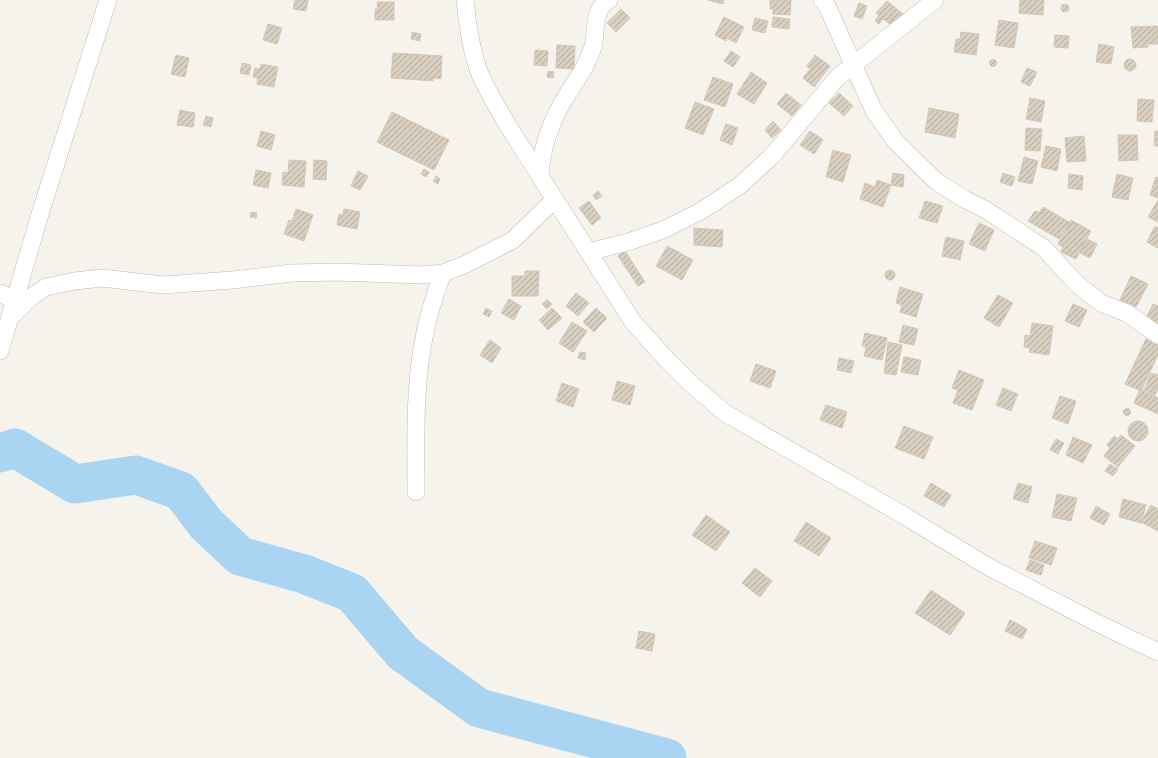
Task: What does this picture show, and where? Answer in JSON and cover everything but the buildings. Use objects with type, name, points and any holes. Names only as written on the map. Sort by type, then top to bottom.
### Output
[{"type":"street","points":[[0,351],[9,319],[7,296],[44,199],[108,0]]},
{"type":"street","points":[[465,0],[470,42],[479,71],[506,123],[633,322],[675,368],[725,413],[905,516],[987,566],[1097,623],[1158,652]]},
{"type":"street","points":[[540,175],[541,157],[556,114],[567,94],[580,76],[589,58],[595,40],[595,24],[599,12],[603,4],[609,0]]},
{"type":"street","points":[[822,0],[827,6],[874,111],[896,142],[936,181],[964,199],[986,210],[1044,248],[1077,284],[1101,303],[1127,313],[1158,334]]},
{"type":"street","points":[[589,252],[628,242],[663,230],[701,211],[738,186],[772,156],[837,78],[935,0]]},
{"type":"street","points":[[9,319],[31,297],[46,287],[75,281],[102,278],[163,285],[233,280],[292,273],[336,272],[415,275],[443,273],[464,265],[513,240],[555,199]]},
{"type":"street","points":[[416,492],[416,421],[418,377],[423,343],[430,313],[443,273]]},
{"type":"waterway","points":[[0,453],[15,448],[75,484],[136,475],[181,491],[206,524],[240,556],[304,574],[352,593],[403,653],[479,708],[667,758]]}]
